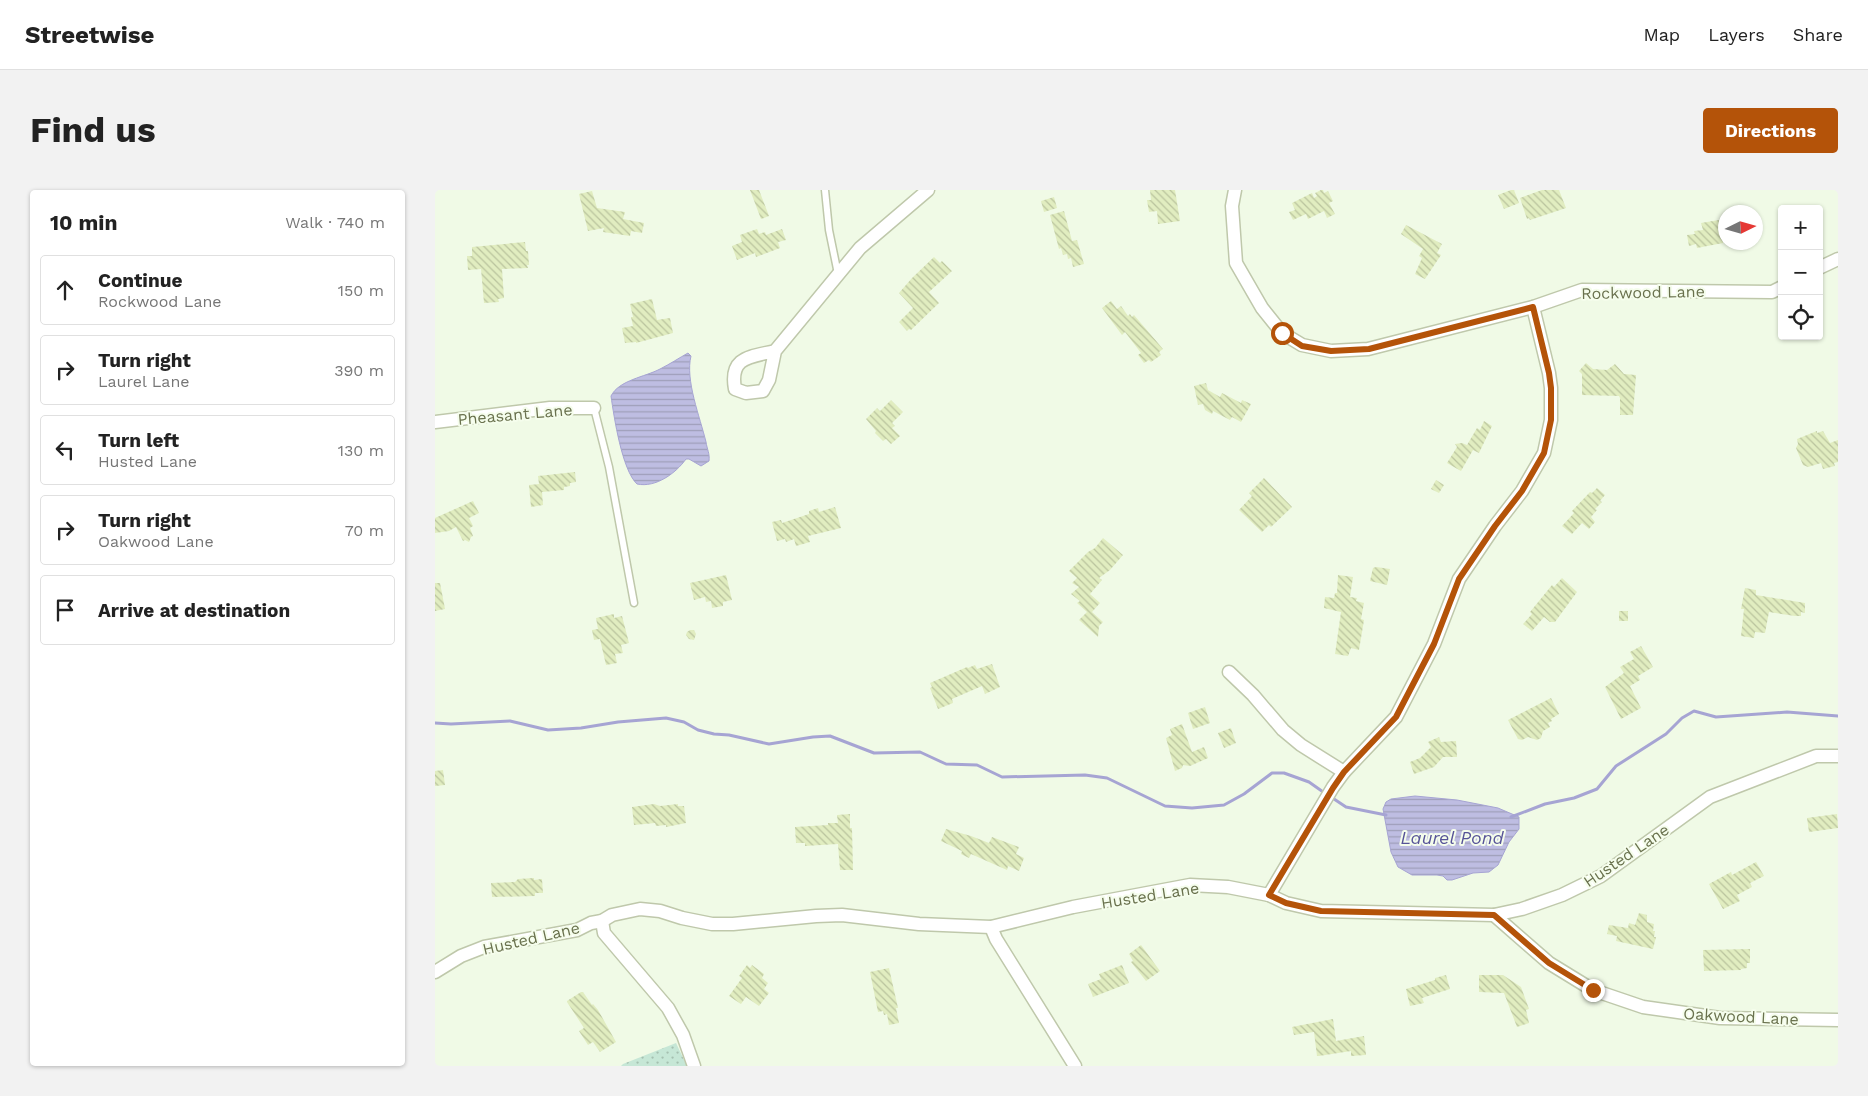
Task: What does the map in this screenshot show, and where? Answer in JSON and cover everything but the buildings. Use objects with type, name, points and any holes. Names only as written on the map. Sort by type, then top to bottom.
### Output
[{"type":"street","points":[[775,351],[860,248],[928,190]]},
{"type":"street","name":"Rockwood Lane","points":[[1235,190],[1231,206],[1236,262],[1263,308],[1282,333],[1302,346],[1331,351],[1369,349],[1533,307],[1582,290],[1772,292],[1778,289]]},
{"type":"street","points":[[1823,266],[1838,259]]},
{"type":"street","points":[[1269,895],[1321,806],[1344,772],[1396,717],[1434,644],[1459,579],[1495,526],[1522,491],[1544,453],[1551,420],[1551,388],[1533,307]]},
{"type":"street","name":"Pheasant Lane","points":[[435,422],[550,408],[594,408]]},
{"type":"street","points":[[1229,672],[1253,695],[1283,730],[1301,746],[1344,772]]},
{"type":"street","name":"Husted Lane","points":[[435,972],[461,956],[484,947],[577,930],[619,913],[640,909],[712,924],[842,915],[919,924],[991,927],[1073,907],[1190,885],[1228,887],[1269,895],[1286,903],[1321,911],[1494,915],[1522,909],[1562,895],[1601,876],[1710,797],[1816,756],[1838,756]]},
{"type":"street","name":"Oakwood Lane","points":[[1494,915],[1549,963],[1593,990],[1643,1007],[1720,1018],[1838,1020]]},
{"type":"street","points":[[602,921],[604,933],[668,1008],[683,1035],[694,1066]]},
{"type":"street","points":[[991,927],[1000,946],[1075,1066]]},
{"type":"lane","points":[[825,190],[829,230],[839,275]]},
{"type":"lane","points":[[594,408],[609,467],[633,603]]},
{"type":"green space","points":[[676,1043],[687,1066],[621,1066],[623,1064]]},
{"type":"water","points":[[688,353],[691,356],[690,376],[694,399],[709,461],[701,466],[686,459],[671,474],[658,482],[644,485],[637,484],[623,456],[611,396],[620,386],[660,369]]},
{"type":"water","name":"Laurel Pond","points":[[1415,796],[1457,800],[1498,808],[1519,817],[1519,829],[1509,842],[1498,865],[1489,872],[1473,873],[1452,880],[1447,880],[1443,876],[1437,875],[1412,875],[1398,867],[1391,852],[1383,809],[1386,802],[1391,799]]},
{"type":"waterway","points":[[1511,817],[1545,804],[1574,798],[1597,789],[1616,766],[1666,734],[1682,718],[1694,711],[1716,717],[1787,712],[1838,716]]},
{"type":"waterway","points":[[435,723],[510,721],[548,730],[666,718],[684,722],[698,730],[769,744],[830,736],[874,753],[920,752],[946,764],[977,765],[1002,777],[1085,775],[1107,778],[1165,806],[1192,808],[1224,805],[1244,794],[1272,773],[1284,773],[1309,782],[1326,794]]},
{"type":"waterway","points":[[1331,797],[1346,807],[1386,815]]},
{"type":"route","points":[[1282,333],[1302,346],[1331,351],[1369,349],[1533,307],[1549,373],[1551,420],[1544,453],[1522,491],[1495,526],[1459,579],[1434,644],[1396,717],[1344,772],[1321,806],[1269,895],[1286,903],[1321,911],[1494,915],[1549,963],[1593,990]]}]
